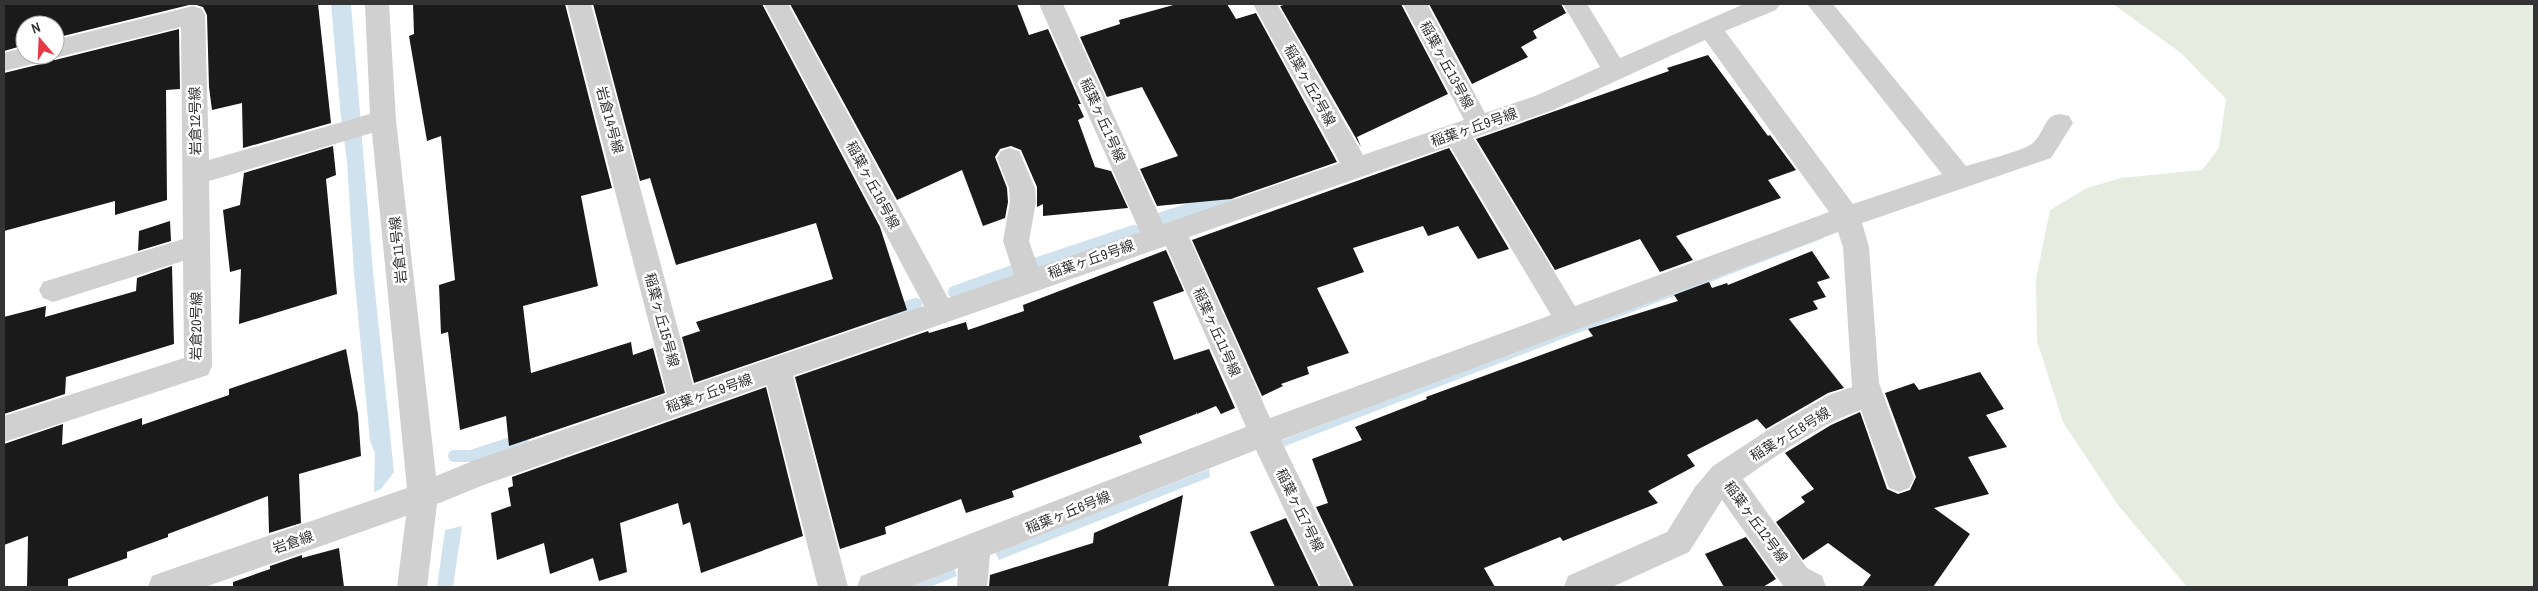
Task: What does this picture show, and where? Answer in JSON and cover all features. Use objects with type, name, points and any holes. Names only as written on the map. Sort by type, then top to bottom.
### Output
[{"type":"street","name":"岩倉11号線","points":[[377,4],[383,120],[423,496],[412,587]]},
{"type":"street","name":"岩倉14号線","points":[[579,4],[641,237]]},
{"type":"street","name":"稲葉ヶ丘16号線","points":[[776,4],[941,312]]},
{"type":"street","name":"稲葉ヶ丘1号線","points":[[1051,4],[1164,234]]},
{"type":"street","name":"稲葉ヶ丘2号線","points":[[1265,4],[1356,167]]},
{"type":"street","name":"稲葉ヶ丘13号線","points":[[1415,4],[1468,129],[1569,321]]},
{"type":"street","points":[[1575,4],[1615,70]]},
{"type":"street","name":"稲葉ヶ丘9号線","points":[[423,496],[475,474],[1029,280],[1544,103],[1709,28],[1768,4]]},
{"type":"street","points":[[1819,4],[1960,177]]},
{"type":"street","name":"岩倉12号線","points":[[65,47],[193,15],[196,174],[383,120]]},
{"type":"street","points":[[1709,28],[1848,217],[1856,246],[1865,383],[1899,478]]},
{"type":"street","points":[[1263,434],[1848,217],[1960,177],[2042,151],[2060,123]]},
{"type":"street","points":[[1010,158],[1022,188],[1023,202],[1016,241],[1029,280]]},
{"type":"street","name":"岩倉20号線","points":[[4,428],[198,366],[196,174]]},
{"type":"street","name":"稲葉ヶ丘11号線","points":[[1164,234],[1263,434]]},
{"type":"street","name":"稲葉ヶ丘15号線","points":[[641,237],[683,402]]},
{"type":"street","points":[[53,290],[197,246]]},
{"type":"street","points":[[776,369],[833,587]]},
{"type":"street","name":"稲葉ヶ丘8号線","points":[[1579,587],[1678,542],[1706,497],[1723,476],[1778,439],[1839,404],[1870,394]]},
{"type":"street","name":"稲葉ヶ丘6号線","points":[[872,587],[974,549],[1263,434]]},
{"type":"street","name":"稲葉ヶ丘7号線","points":[[1263,434],[1337,587]]},
{"type":"street","name":"稲葉ヶ丘12号線","points":[[1723,476],[1796,578],[1811,587]]},
{"type":"street","name":"岩倉線","points":[[163,587],[423,496]]},
{"type":"street","points":[[972,587],[974,549]]},
{"type":"shaded area","points":[[2113,4],[2534,4],[2534,587],[2187,587],[2118,505],[2063,422],[2037,341],[2036,280],[2050,210],[2087,188],[2121,178],[2202,170],[2219,148],[2226,99],[2181,53]]},
{"type":"water","points":[[331,4],[351,4],[373,272],[394,472],[381,489],[374,492],[375,453],[370,441],[354,273],[347,161],[341,117]]},
{"type":"water","points":[[1820,234],[1824,238],[1280,448],[1277,442]]},
{"type":"water","points":[[1209,469],[1210,477],[999,560],[995,552]]},
{"type":"water","points":[[462,526],[453,587],[437,587],[445,530]]},
{"type":"water","points":[[954,568],[957,576],[930,587],[906,587]]},
{"type":"building","points":[[4,4],[193,4],[65,36],[65,15],[15,15],[15,48],[4,51]]},
{"type":"building","points":[[193,4],[318,4],[331,123],[243,148],[242,103],[212,110],[209,87],[207,15],[203,7]]},
{"type":"building","points":[[413,4],[565,4],[612,188],[581,196],[598,286],[523,306],[531,373],[631,342],[633,355],[653,348],[665,393],[509,446],[506,416],[460,430],[448,332],[441,334],[439,285],[455,280],[441,136],[427,141],[409,36],[414,34]]},
{"type":"building","points":[[593,4],[762,4],[880,227],[907,310],[694,383],[682,337],[700,331],[696,322],[833,279],[816,223],[676,265],[650,178],[640,181]]},
{"type":"building","points":[[790,4],[1017,4],[1029,35],[1048,29],[1081,104],[1078,104],[1084,117],[1078,120],[1095,167],[1111,171],[1128,208],[1043,216],[1043,204],[1037,207],[1037,187],[1021,150],[1011,146],[1000,149],[995,157],[1007,188],[1008,202],[1005,218],[983,226],[962,170],[897,200]]},
{"type":"building","points":[[1177,4],[1227,4],[1236,19],[1256,13],[1337,162],[1231,199],[1157,206],[1140,169],[1178,156],[1142,87],[1107,97],[1080,37],[1120,24],[1119,20]]},
{"type":"building","points":[[1287,4],[1401,4],[1448,94],[1357,137],[1361,147],[1280,6]]},
{"type":"building","points":[[1429,4],[1561,4],[1566,13],[1533,31],[1537,38],[1521,47],[1528,57],[1472,84]]},
{"type":"building","points":[[179,29],[180,89],[166,90],[167,200],[115,215],[115,201],[4,231],[4,73],[37,65],[65,65],[65,58]]},
{"type":"building","points":[[1708,55],[1768,136],[1770,135],[1796,170],[1768,180],[1781,198],[1676,236],[1693,260],[1660,272],[1640,239],[1555,270],[1476,139],[1669,71],[1667,68]]},
{"type":"building","points":[[333,146],[336,175],[326,179],[337,294],[239,324],[241,269],[230,272],[223,210],[240,205],[244,173]]},
{"type":"building","points":[[1449,148],[1509,249],[1478,259],[1458,226],[1428,236],[1423,226],[1353,248],[1364,272],[1317,288],[1349,353],[1307,367],[1309,374],[1281,384],[1283,386],[1262,396],[1192,240]]},
{"type":"building","points":[[170,221],[171,241],[138,251],[139,231]]},
{"type":"building","points":[[1166,250],[1184,291],[1153,302],[1174,360],[1209,349],[1235,408],[1221,414],[1216,406],[1197,414],[1196,412],[1196,414],[1139,436],[1142,443],[1012,491],[1014,497],[966,513],[961,499],[885,527],[886,534],[840,549],[795,377],[928,331],[929,333],[966,322],[968,330],[1024,311],[1023,305]]},
{"type":"building","points":[[1812,251],[1830,278],[1817,282],[1826,297],[1813,301],[1818,309],[1789,319],[1844,388],[1828,393],[1766,429],[1757,419],[1687,455],[1695,466],[1648,491],[1658,503],[1563,541],[1560,537],[1484,568],[1495,587],[1354,587],[1316,507],[1328,503],[1312,459],[1362,440],[1355,427],[1427,399],[1426,397],[1593,336],[1588,329],[1678,301],[1674,295],[1709,282],[1712,288],[1727,283],[1728,285]]},
{"type":"building","points":[[172,266],[174,344],[66,377],[65,394],[4,414],[4,317],[46,306],[45,317],[136,291],[137,278]]},
{"type":"building","points":[[346,349],[358,414],[361,456],[299,474],[301,523],[269,533],[268,496],[168,534],[168,537],[127,552],[127,558],[68,579],[68,587],[27,587],[28,536],[4,545],[4,444],[63,424],[62,445],[142,418],[142,425],[229,395],[229,389]]},
{"type":"building","points":[[1980,372],[2004,409],[1986,415],[2007,447],[1968,457],[1989,494],[1934,508],[1970,534],[1933,587],[1862,587],[1871,575],[1828,543],[1803,560],[1776,522],[1805,502],[1801,497],[1814,489],[1785,453],[1831,425],[1860,412],[1887,489],[1898,494],[1910,490],[1916,477],[1885,393],[1914,383],[1919,390]]},
{"type":"building","points":[[766,387],[803,536],[701,573],[690,522],[683,525],[678,503],[620,523],[627,572],[599,581],[593,558],[550,574],[544,543],[497,560],[491,513],[511,506],[508,488],[513,486],[512,477]]},
{"type":"building","points":[[1183,495],[1168,587],[989,587],[990,575],[1093,543],[1094,533]]},
{"type":"building","points":[[1286,518],[1319,587],[1275,587],[1250,532]]},
{"type":"building","points":[[1746,537],[1776,579],[1763,587],[1724,587],[1705,554]]},
{"type":"building","points":[[339,548],[344,587],[233,587],[233,582],[270,569],[270,566],[302,555],[302,558]]},
{"type":"waterway","points":[[1162,218],[1229,196]]},
{"type":"waterway","points":[[1035,264],[1134,231]]},
{"type":"waterway","points":[[954,292],[1013,271]]},
{"type":"waterway","points":[[890,313],[916,304]]},
{"type":"waterway","points":[[454,456],[471,456],[523,439]]}]
